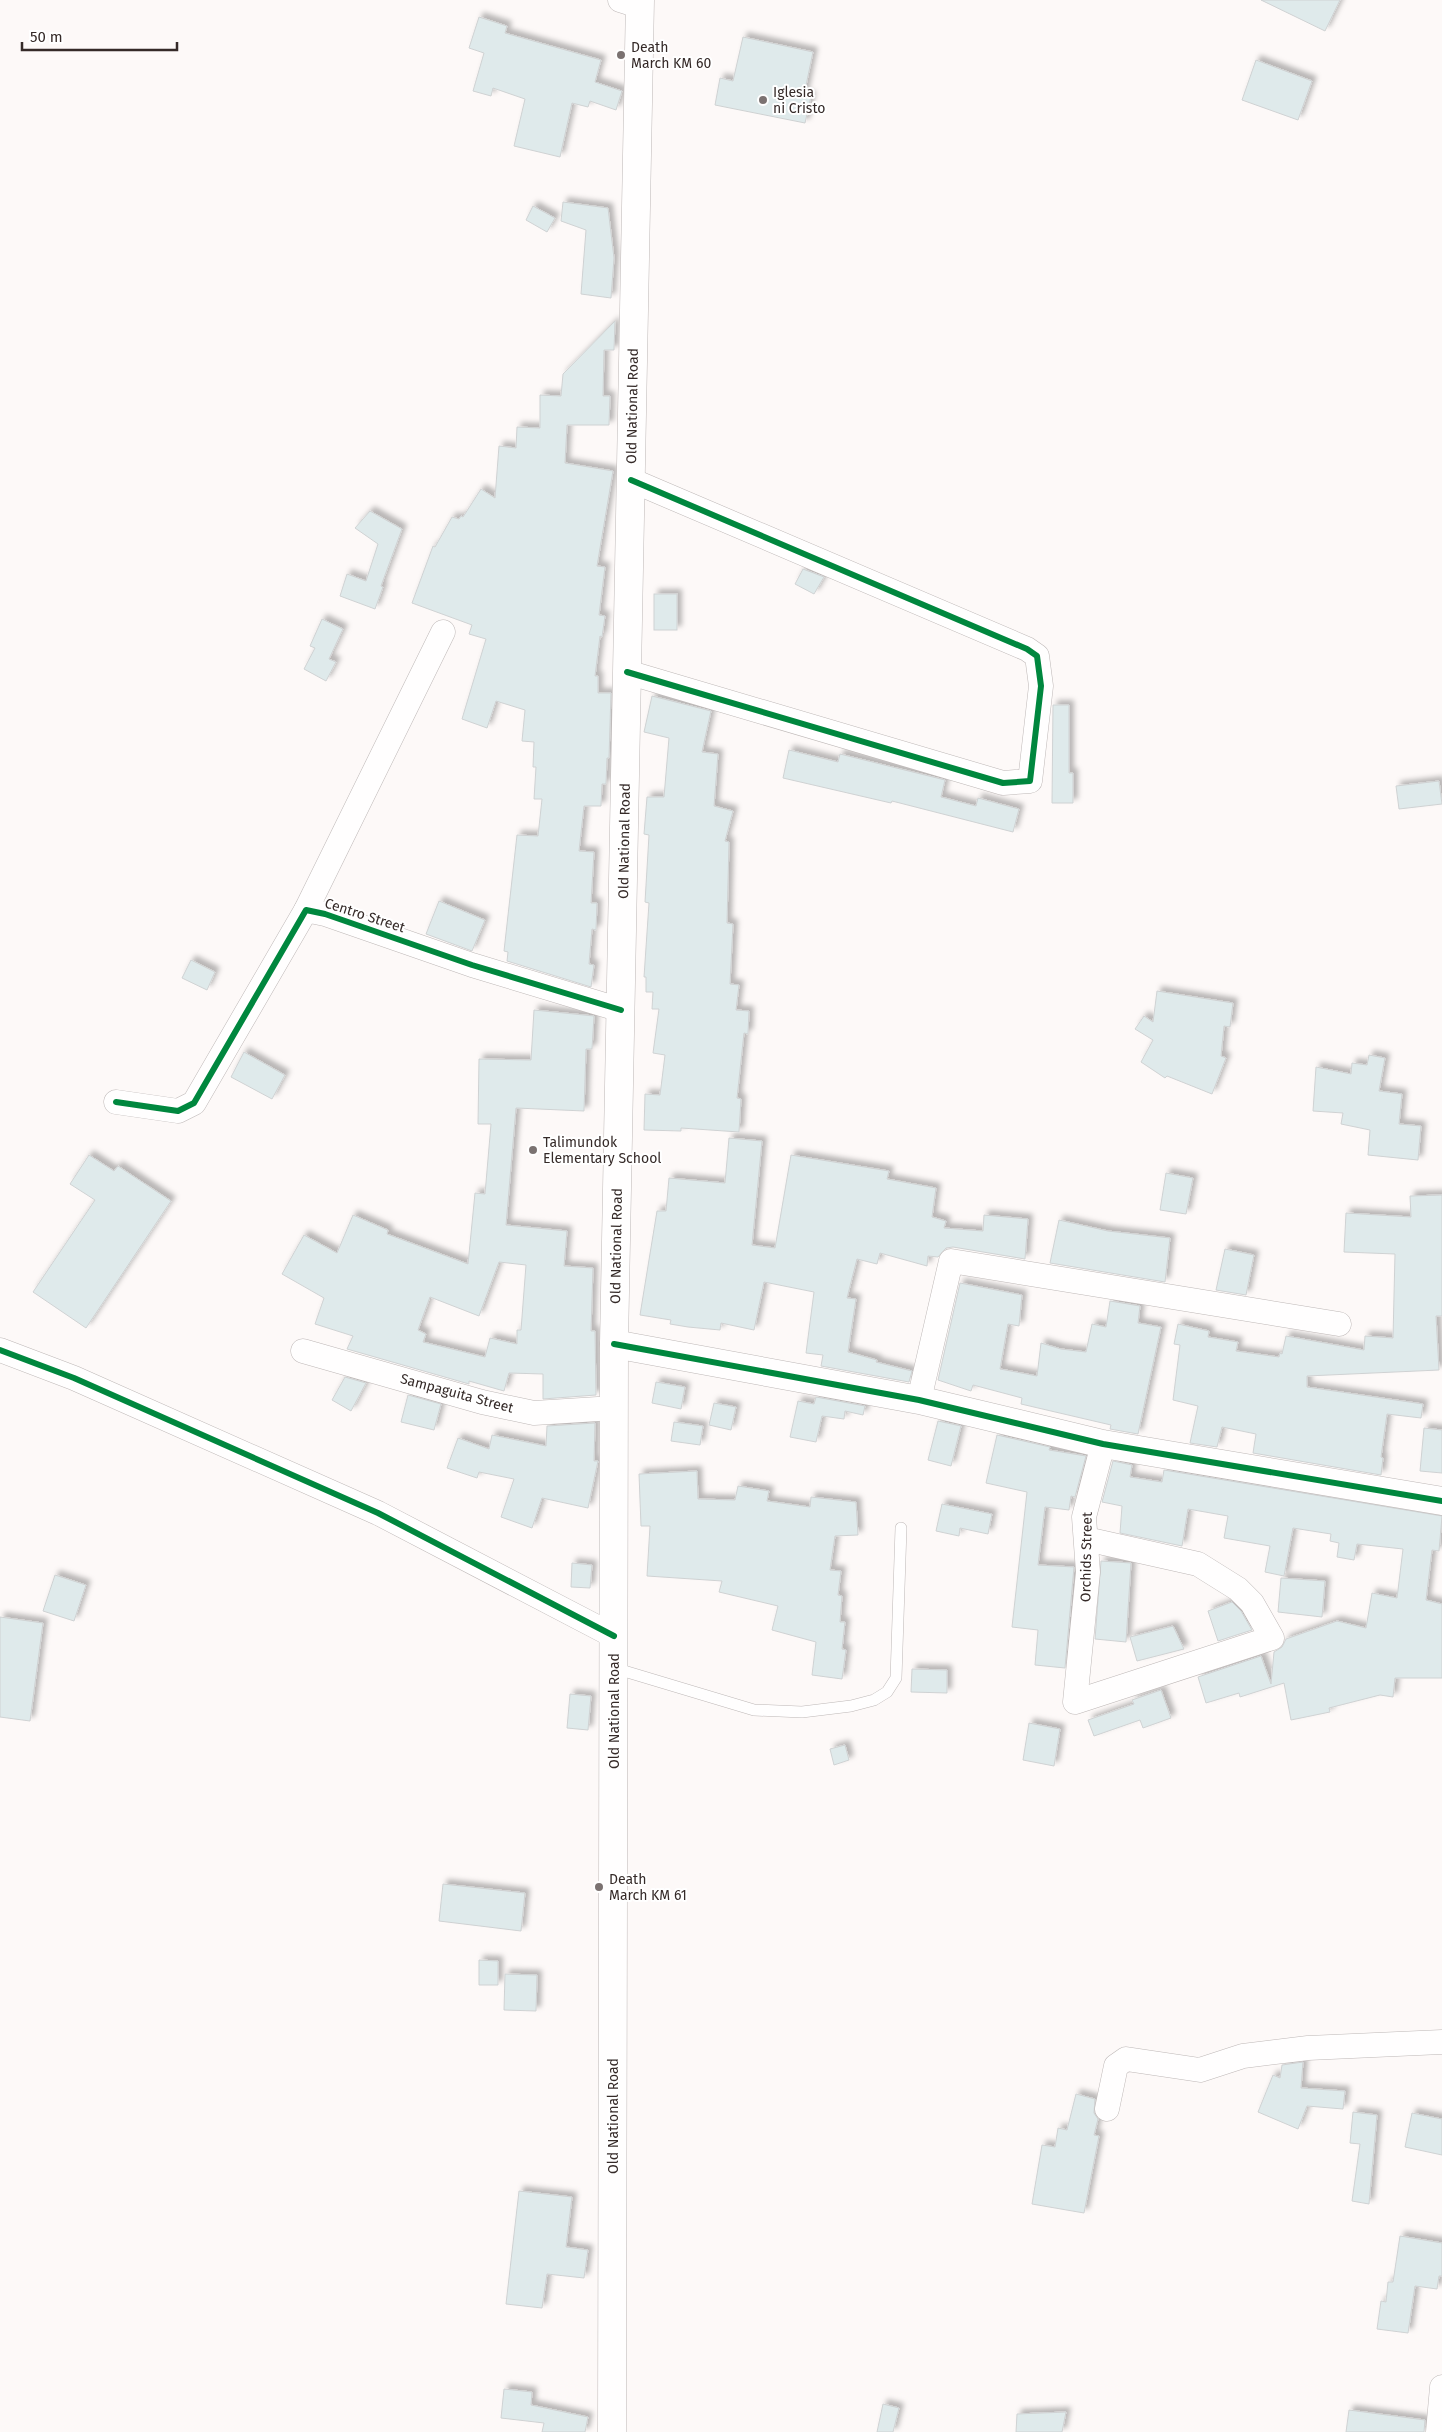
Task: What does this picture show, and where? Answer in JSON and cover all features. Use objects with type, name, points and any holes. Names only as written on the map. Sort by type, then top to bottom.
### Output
[{"type":"main road","name":"Old National Road","points":[[612,2432],[614,1344],[630,480],[633,2]]},
{"type":"main road","points":[[614,1344],[919,1400],[1103,1444],[1442,1501]]},
{"type":"street","points":[[627,672],[1003,784],[1030,781],[1041,686],[1037,656],[1027,649],[630,480]]},
{"type":"street","points":[[306,910],[443,632]]},
{"type":"street","name":"Centro Street","points":[[116,1102],[178,1111],[194,1103],[306,910],[325,914],[472,965],[620,1010]]},
{"type":"street","points":[[919,1400],[951,1261],[1339,1324]]},
{"type":"street","points":[[0,1350],[74,1378],[378,1513],[614,1636]]},
{"type":"street","name":"Sampaguita Street","points":[[303,1350],[482,1402],[534,1413],[614,1408]]},
{"type":"street","name":"Orchids Street","points":[[1086,1539],[1198,1564],[1238,1589],[1252,1604],[1272,1638],[1075,1702],[1088,1572],[1084,1517],[1103,1444]]},
{"type":"street","points":[[1107,2109],[1116,2066],[1126,2059],[1200,2070],[1243,2056],[1308,2048],[1442,2042]]},
{"type":"street","points":[[1440,2423],[1442,2387]]},
{"type":"lane","points":[[614,1668],[754,1710],[802,1712],[851,1706],[874,1700],[887,1692],[896,1678],[901,1528]]},
{"type":"building","points":[[1261,0],[1340,0],[1325,31]]},
{"type":"building","points":[[479,17],[507,26],[505,33],[601,60],[595,82],[622,91],[616,110],[590,101],[588,107],[572,103],[560,157],[514,146],[525,99],[493,88],[491,96],[473,91],[484,53],[469,48]]},
{"type":"building","points":[[743,37],[813,52],[804,95],[811,96],[805,123],[715,105],[720,78],[733,81]]},
{"type":"building","points":[[1256,60],[1312,81],[1298,120],[1242,100]]},
{"type":"building","points":[[563,202],[608,208],[614,258],[611,298],[581,294],[586,230],[561,221]]},
{"type":"building","points":[[533,206],[555,218],[547,232],[526,220]]},
{"type":"building","points":[[615,321],[614,350],[604,350],[603,396],[610,396],[609,425],[567,425],[565,463],[613,471],[597,566],[605,567],[599,615],[605,616],[602,637],[600,636],[595,676],[598,676],[598,693],[611,693],[609,758],[607,758],[606,784],[602,784],[601,806],[584,806],[579,851],[594,852],[591,903],[597,903],[596,930],[592,929],[589,964],[594,965],[591,987],[507,961],[508,952],[504,951],[517,835],[538,836],[542,799],[534,799],[536,767],[533,767],[534,742],[522,741],[525,710],[496,701],[487,728],[462,719],[486,639],[469,634],[472,625],[412,603],[433,546],[435,547],[452,517],[459,519],[461,516],[463,517],[481,489],[495,498],[499,446],[516,448],[517,427],[540,428],[540,395],[561,396],[563,374]]},
{"type":"building","points":[[370,511],[402,529],[381,586],[383,587],[375,609],[340,596],[347,574],[366,581],[378,544],[355,528]]},
{"type":"building","points":[[803,569],[824,577],[814,594],[795,584]]},
{"type":"building","points":[[654,594],[677,594],[677,630],[654,630]]},
{"type":"building","points":[[322,619],[343,629],[329,659],[336,662],[326,681],[304,669],[315,648],[310,646]]},
{"type":"building","points":[[652,696],[711,711],[702,752],[718,754],[714,806],[733,811],[725,841],[729,842],[727,923],[733,924],[730,984],[739,985],[736,1010],[749,1011],[748,1034],[744,1033],[737,1098],[741,1099],[739,1132],[681,1128],[681,1131],[644,1130],[645,1094],[660,1095],[665,1055],[653,1053],[659,1009],[652,1009],[653,992],[646,992],[646,977],[644,977],[649,903],[645,902],[649,835],[644,834],[647,797],[664,797],[669,738],[644,732]]},
{"type":"building","points":[[1053,705],[1069,705],[1069,773],[1073,773],[1073,803],[1052,803]]},
{"type":"building","points":[[789,750],[838,762],[840,754],[945,780],[941,797],[976,806],[978,798],[1019,809],[1013,832],[892,801],[891,803],[783,778]]},
{"type":"building","points":[[1439,781],[1442,804],[1399,809],[1396,786]]},
{"type":"building","points":[[439,901],[485,920],[472,951],[426,934]]},
{"type":"building","points":[[191,960],[215,972],[207,990],[182,978]]},
{"type":"building","points":[[1157,991],[1233,1003],[1230,1027],[1224,1026],[1221,1056],[1226,1058],[1212,1094],[1167,1076],[1165,1078],[1141,1062],[1153,1040],[1135,1029],[1144,1016],[1153,1022]]},
{"type":"building","points":[[534,1010],[594,1016],[592,1049],[586,1049],[584,1111],[516,1108],[506,1225],[567,1231],[564,1266],[593,1268],[591,1331],[595,1331],[596,1395],[543,1399],[543,1374],[509,1373],[504,1391],[469,1381],[469,1384],[347,1349],[353,1336],[315,1324],[324,1298],[282,1274],[304,1235],[337,1253],[353,1215],[388,1230],[387,1234],[468,1264],[475,1193],[485,1194],[491,1124],[478,1124],[479,1059],[531,1060]],"holes":[[[499,1262],[526,1265],[521,1330],[517,1330],[517,1344],[490,1338],[485,1357],[423,1342],[426,1334],[418,1330],[430,1297],[479,1316]]]},
{"type":"building","points":[[244,1052],[285,1075],[272,1099],[231,1077]]},
{"type":"building","points":[[1369,1055],[1385,1058],[1379,1091],[1402,1094],[1399,1124],[1421,1126],[1418,1160],[1368,1155],[1370,1130],[1341,1124],[1343,1113],[1313,1111],[1316,1067],[1351,1074],[1352,1063],[1367,1065]]},
{"type":"building","points":[[729,1138],[762,1141],[752,1245],[775,1248],[791,1155],[889,1171],[887,1179],[936,1188],[932,1217],[946,1221],[944,1228],[983,1231],[984,1215],[1028,1219],[1025,1259],[953,1247],[946,1248],[938,1257],[928,1256],[927,1266],[880,1253],[877,1264],[857,1259],[847,1298],[856,1299],[848,1352],[877,1360],[876,1362],[912,1371],[909,1382],[821,1366],[823,1355],[806,1353],[814,1292],[764,1282],[754,1330],[721,1323],[720,1330],[688,1327],[670,1324],[671,1320],[640,1315],[657,1211],[666,1211],[669,1178],[725,1183]]},
{"type":"building","points":[[89,1155],[114,1171],[118,1166],[171,1201],[86,1328],[33,1292],[95,1200],[70,1184]]},
{"type":"building","points":[[1166,1173],[1193,1178],[1186,1214],[1160,1210]]},
{"type":"building","points":[[1442,1195],[1442,1316],[1436,1316],[1439,1370],[1307,1376],[1307,1387],[1423,1404],[1421,1418],[1387,1414],[1381,1457],[1383,1458],[1381,1475],[1253,1453],[1256,1434],[1222,1427],[1217,1447],[1190,1443],[1198,1406],[1173,1400],[1180,1345],[1174,1344],[1178,1324],[1209,1331],[1208,1337],[1238,1342],[1236,1351],[1279,1357],[1280,1353],[1282,1354],[1286,1336],[1364,1350],[1365,1336],[1393,1338],[1395,1254],[1344,1252],[1346,1213],[1411,1217],[1410,1196]]},
{"type":"building","points":[[1059,1220],[1108,1231],[1170,1238],[1165,1282],[1050,1263]]},
{"type":"building","points":[[1225,1249],[1254,1255],[1246,1295],[1216,1290]]},
{"type":"building","points":[[960,1283],[1022,1295],[1019,1326],[1008,1324],[1000,1369],[1037,1376],[1041,1343],[1061,1349],[1086,1352],[1092,1324],[1106,1327],[1110,1301],[1140,1306],[1138,1323],[1161,1327],[1138,1434],[1110,1429],[1111,1425],[1021,1404],[1022,1398],[973,1385],[971,1391],[938,1380]]},
{"type":"building","points":[[345,1377],[366,1383],[351,1411],[332,1400]]},
{"type":"building","points":[[656,1382],[685,1387],[681,1409],[652,1403]]},
{"type":"building","points":[[408,1395],[441,1404],[434,1430],[401,1422]]},
{"type":"building","points":[[816,1397],[865,1406],[863,1415],[845,1411],[844,1419],[822,1416],[816,1442],[790,1437],[798,1401],[814,1404]]},
{"type":"building","points":[[714,1403],[736,1407],[731,1430],[709,1425]]},
{"type":"building","points":[[938,1421],[961,1426],[951,1466],[928,1460]]},
{"type":"building","points":[[674,1422],[703,1426],[700,1445],[671,1441]]},
{"type":"building","points":[[595,1423],[594,1461],[598,1461],[588,1508],[542,1498],[532,1528],[501,1517],[514,1479],[479,1472],[477,1478],[447,1468],[458,1438],[489,1449],[492,1435],[546,1446],[547,1426]]},
{"type":"building","points":[[1424,1428],[1442,1430],[1442,1473],[1420,1471]]},
{"type":"building","points":[[997,1435],[1050,1447],[1049,1450],[1086,1456],[1075,1497],[1071,1496],[1069,1510],[1045,1507],[1038,1565],[1074,1567],[1065,1668],[1035,1665],[1038,1630],[1012,1627],[1027,1492],[986,1483]]},
{"type":"building","points":[[1113,1461],[1132,1465],[1130,1477],[1162,1482],[1164,1470],[1442,1516],[1439,1551],[1432,1550],[1426,1600],[1442,1604],[1442,1678],[1395,1678],[1393,1697],[1380,1695],[1329,1708],[1330,1712],[1291,1720],[1284,1683],[1240,1697],[1239,1693],[1206,1703],[1198,1677],[1261,1656],[1271,1684],[1274,1652],[1282,1647],[1286,1639],[1337,1621],[1366,1628],[1372,1593],[1397,1598],[1403,1549],[1357,1544],[1354,1560],[1337,1557],[1339,1543],[1330,1541],[1331,1534],[1293,1528],[1284,1576],[1265,1572],[1270,1546],[1224,1538],[1228,1516],[1188,1509],[1182,1546],[1120,1533],[1122,1506],[1102,1502]]},
{"type":"building","points":[[697,1471],[698,1499],[735,1500],[738,1486],[769,1491],[767,1501],[810,1507],[811,1497],[856,1502],[858,1535],[835,1536],[830,1570],[841,1571],[838,1595],[842,1596],[840,1622],[845,1622],[842,1649],[846,1650],[842,1679],[812,1675],[816,1642],[772,1630],[778,1606],[719,1592],[722,1581],[647,1576],[650,1526],[641,1526],[639,1474]]},
{"type":"building","points":[[942,1504],[992,1514],[988,1534],[960,1528],[959,1536],[936,1531]]},
{"type":"building","points":[[1101,1561],[1131,1563],[1126,1642],[1095,1639]]},
{"type":"building","points":[[572,1563],[592,1565],[590,1588],[571,1587]]},
{"type":"building","points":[[55,1575],[86,1585],[74,1621],[43,1611]]},
{"type":"building","points":[[1281,1578],[1325,1581],[1322,1617],[1278,1612]]},
{"type":"building","points":[[1232,1602],[1241,1611],[1252,1630],[1218,1641],[1208,1611]]},
{"type":"building","points":[[0,1617],[43,1623],[30,1721],[0,1717]]},
{"type":"building","points":[[1173,1626],[1184,1649],[1137,1661],[1130,1637]]},
{"type":"building","points":[[912,1669],[947,1670],[947,1693],[911,1692]]},
{"type":"building","points":[[1161,1690],[1171,1718],[1143,1728],[1140,1720],[1094,1736],[1088,1720],[1134,1704],[1132,1700]]},
{"type":"building","points":[[570,1694],[591,1696],[588,1730],[567,1728]]},
{"type":"building","points":[[1029,1723],[1060,1729],[1054,1766],[1023,1760]]},
{"type":"building","points":[[845,1745],[849,1760],[834,1765],[830,1749]]},
{"type":"building","points":[[443,1884],[525,1893],[521,1931],[439,1921]]},
{"type":"building","points":[[479,1960],[498,1961],[498,1985],[479,1985]]},
{"type":"building","points":[[505,1974],[537,1975],[536,2011],[504,2010]]},
{"type":"building","points":[[1303,2062],[1301,2088],[1345,2091],[1343,2109],[1307,2106],[1298,2129],[1258,2112],[1273,2075],[1280,2078],[1282,2065]]},
{"type":"building","points":[[1076,2094],[1095,2099],[1094,2113],[1098,2119],[1094,2135],[1099,2136],[1084,2213],[1032,2204],[1042,2145],[1055,2147],[1058,2128],[1067,2130]]},
{"type":"building","points":[[1353,2112],[1377,2115],[1369,2204],[1352,2201],[1360,2144],[1350,2143]]},
{"type":"building","points":[[1412,2113],[1442,2119],[1442,2155],[1405,2147]]},
{"type":"building","points":[[519,2191],[572,2197],[566,2247],[588,2250],[584,2278],[547,2274],[542,2308],[506,2304]]},
{"type":"building","points":[[1400,2236],[1442,2243],[1442,2276],[1439,2276],[1437,2289],[1415,2286],[1408,2333],[1377,2329],[1381,2301],[1386,2302],[1388,2282],[1393,2282]]},
{"type":"building","points":[[504,2389],[532,2392],[531,2405],[588,2417],[585,2432],[542,2432],[544,2423],[501,2418]]},
{"type":"building","points":[[883,2404],[899,2408],[893,2432],[877,2432]]},
{"type":"building","points":[[1349,2410],[1425,2420],[1424,2432],[1346,2432]]},
{"type":"building","points":[[1066,2412],[1062,2432],[1016,2432],[1017,2414]]},
{"type":"cycle path","points":[[627,672],[1003,783],[1030,781],[1041,686],[1037,656],[1027,649],[631,480]]},
{"type":"cycle path","points":[[116,1102],[178,1111],[194,1103],[306,910],[325,914],[472,965],[621,1010]]},
{"type":"cycle path","points":[[614,1344],[919,1400],[1103,1444],[1442,1501]]},
{"type":"cycle path","points":[[0,1350],[74,1378],[378,1513],[614,1636]]},
{"type":"place","name":"Death March KM 60","points":[[621,55]]},
{"type":"place","name":"Iglesia ni Cristo","points":[[763,100]]},
{"type":"place","name":"Talimundok Elementary School","points":[[533,1150]]},
{"type":"place","name":"Death March KM 61","points":[[599,1887]]}]
